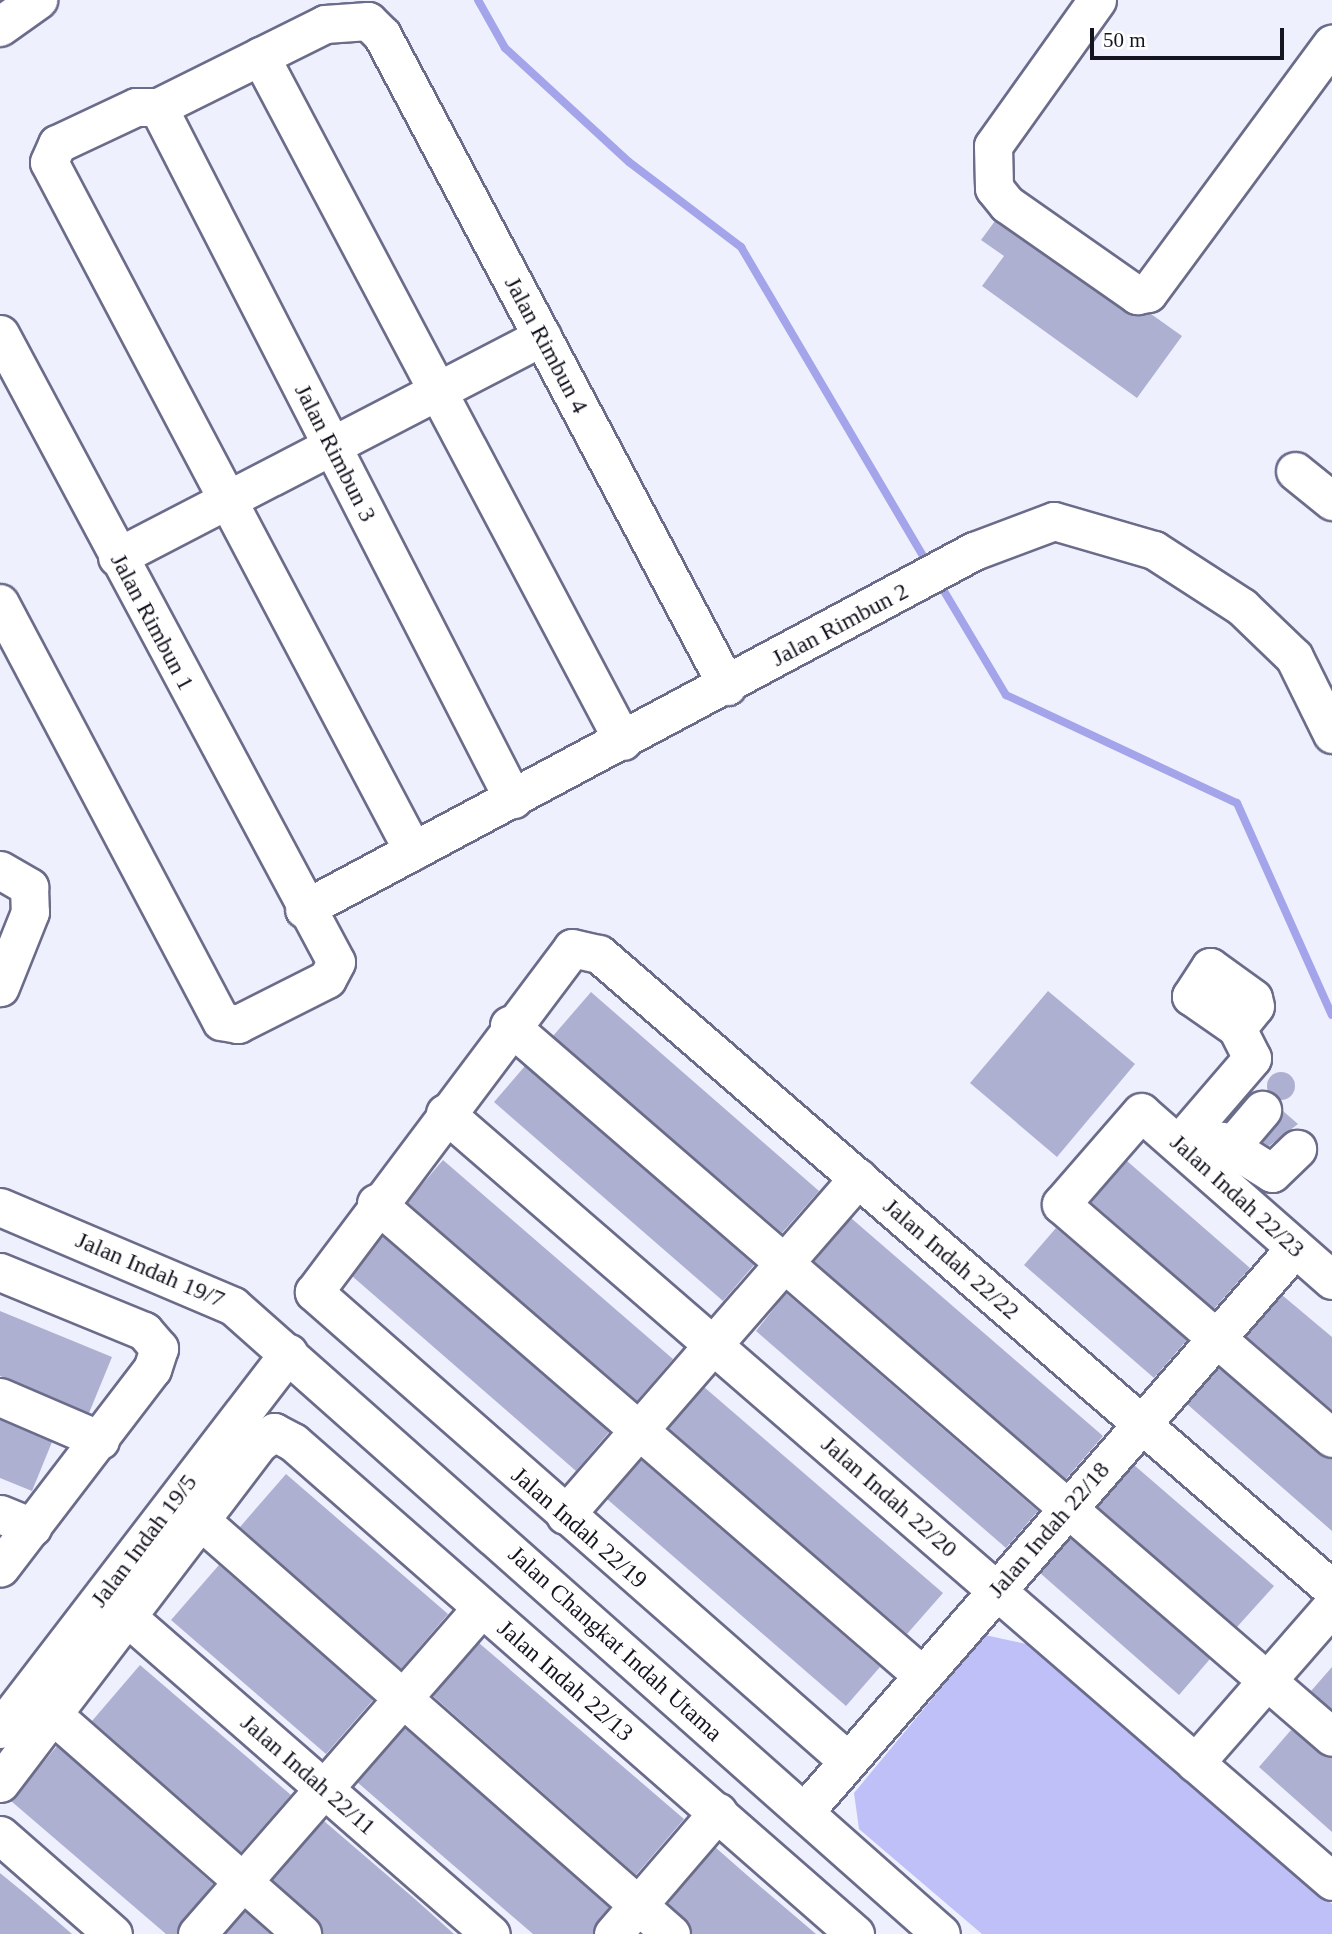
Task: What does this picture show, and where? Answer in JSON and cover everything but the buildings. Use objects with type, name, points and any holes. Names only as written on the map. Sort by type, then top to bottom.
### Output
[{"type":"main road","points":[[2,24],[38,0]]},
{"type":"street","points":[[1097,0],[993,146],[995,187],[1007,204],[1137,295],[1148,293],[1332,43]]},
{"type":"street","name":"Jalan Rimbun 4","points":[[260,56],[333,21],[354,18],[382,35],[727,686]]},
{"type":"street","points":[[413,851],[49,162],[57,145],[136,107],[158,107],[260,56],[440,390],[623,741]]},
{"type":"street","name":"Jalan Rimbun 3","points":[[158,107],[513,799]]},
{"type":"street","name":"Jalan Rimbun 1","points":[[0,334],[304,909],[336,962],[335,972],[238,1024],[221,1021],[0,603]]},
{"type":"street","points":[[117,557],[542,337]]},
{"type":"street","points":[[1295,471],[1332,501]]},
{"type":"street","name":"Jalan Rimbun 2","points":[[304,909],[888,600],[974,551],[1054,521],[1154,550],[1242,607],[1294,657],[1332,734]]},
{"type":"street","points":[[0,870],[29,887],[30,912],[0,987]]},
{"type":"street","name":"Jalan Indah 22/22","points":[[509,1025],[564,953],[579,947],[598,954],[1332,1590]]},
{"type":"street","points":[[922,1675],[376,1203],[509,1025],[1332,1737]]},
{"type":"street","points":[[1189,1153],[1252,1058],[1237,1028]]},
{"type":"street","points":[[1233,1144],[1262,1110]]},
{"type":"street","name":"Jalan Indah 22/23","points":[[1216,1338],[1061,1204],[1141,1112],[1332,1280]]},
{"type":"street","name":"Jalan Indah 22/20","points":[[445,1113],[1332,1881]]},
{"type":"street","points":[[1189,1153],[1221,1141],[1233,1144],[1272,1173],[1297,1149]]},
{"type":"street","points":[[565,1515],[858,1178]]},
{"type":"street","name":"Jalan Indah 22/19","points":[[376,1203],[314,1292],[848,1761]]},
{"type":"street","name":"Jalan Indah 19/7","points":[[0,1208],[207,1291],[288,1353]]},
{"type":"street","name":"Jalan Indah 22/18","points":[[804,1812],[1295,1248]]},
{"type":"street","points":[[0,1272],[145,1331],[159,1348],[152,1369],[100,1440],[16,1521],[0,1568]]},
{"type":"street","points":[[1216,1338],[1332,1438]]},
{"type":"street","name":"Jalan Indah 19/5","points":[[0,1730],[288,1353]]},
{"type":"street","name":"Jalan Changkat Indah Utama","points":[[288,1353],[941,1934]]},
{"type":"street","points":[[0,1397],[100,1440]]},
{"type":"street","name":"Jalan Indah 22/13","points":[[200,1520],[274,1432],[293,1442],[855,1934]]},
{"type":"street","points":[[0,1783],[200,1520],[671,1934]]},
{"type":"street","points":[[1195,1763],[1332,1606]]},
{"type":"street","points":[[197,1934],[481,1609]]},
{"type":"street","name":"Jalan Indah 22/11","points":[[125,1616],[491,1934]]},
{"type":"street","points":[[52,1714],[302,1934]]},
{"type":"street","points":[[613,1934],[718,1812]]},
{"type":"street","points":[[0,1835],[113,1934]]},
{"type":"shaded area","points":[[985,1635],[1040,1647],[1332,1904],[1332,1934],[982,1934],[859,1829],[854,1793]]},
{"type":"waterway","points":[[478,0],[505,48],[629,162],[741,247],[928,564]]},
{"type":"waterway","points":[[938,581],[1006,695],[1237,803],[1332,1015]]}]
